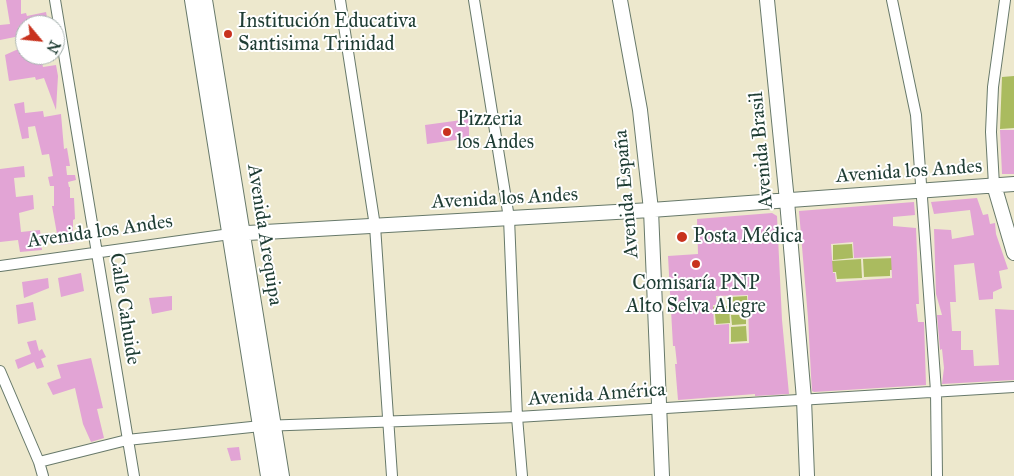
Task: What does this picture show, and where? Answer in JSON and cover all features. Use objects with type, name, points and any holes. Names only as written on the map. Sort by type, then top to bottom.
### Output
[{"type":"street","name":"Calle Cahuide","points":[[55,0],[134,476]]},
{"type":"street","name":"Avenida Arequipa","points":[[192,0],[236,234],[267,426],[282,476]]},
{"type":"street","name":"Avenida Arequipa","points":[[205,0],[236,234]]},
{"type":"street","points":[[340,0],[375,226],[392,476]]},
{"type":"street","points":[[474,0],[509,218],[517,418],[522,476]]},
{"type":"street","name":"Avenida España","points":[[620,0],[640,110],[651,210],[662,476]]},
{"type":"street","name":"Avenida Brasil","points":[[767,0],[787,200],[804,400],[808,476]]},
{"type":"street","points":[[892,0],[916,115],[936,391],[937,476]]},
{"type":"street","points":[[1005,0],[992,87],[990,132],[994,186],[1014,253]]},
{"type":"street","name":"Avenida los Andes","points":[[0,266],[236,234],[651,210],[1014,184]]},
{"type":"street","points":[[0,371],[40,462],[43,476]]},
{"type":"street","name":"Avenida América","points":[[40,462],[128,440],[267,426],[517,418],[1014,386]]},
{"type":"street","name":"Avenida Arequipa","points":[[267,426],[268,476]]},
{"type":"green space","points":[[1014,76],[1014,128],[1000,129],[1002,77]]},
{"type":"green space","points":[[852,244],[853,258],[833,260],[833,245]]},
{"type":"green space","points":[[895,258],[895,270],[890,270],[890,276],[864,277],[863,259]]},
{"type":"green space","points":[[861,259],[862,278],[837,279],[836,272],[832,272],[831,261]]},
{"type":"green space","points":[[747,296],[748,313],[731,313],[730,297]]},
{"type":"green space","points":[[729,306],[730,323],[716,324],[715,314],[710,314],[709,307]]},
{"type":"green space","points":[[731,315],[746,315],[746,324],[732,325]]},
{"type":"green space","points":[[746,326],[747,341],[731,342],[731,327]]},
{"type":"building","points":[[6,0],[21,0],[21,14],[26,13],[27,15],[15,15],[15,37],[0,40],[0,25],[10,24]]},
{"type":"building","points":[[46,12],[47,15],[32,15]]},
{"type":"building","points":[[15,50],[15,65],[42,65],[43,67],[56,65],[58,76],[56,110],[44,78],[36,80],[35,77],[9,81],[5,55]]},
{"type":"building","points":[[24,102],[25,113],[43,111],[44,117],[61,114],[64,149],[67,148],[70,166],[66,166],[67,175],[75,175],[76,180],[68,182],[70,198],[74,198],[75,219],[73,220],[73,232],[75,243],[59,245],[52,206],[54,206],[54,186],[50,186],[48,177],[53,176],[49,154],[42,155],[35,126],[28,127],[29,138],[22,139],[14,104]]},
{"type":"building","name":"Pizzeria los Andes","points":[[469,119],[469,138],[427,144],[425,125]]},
{"type":"building","points":[[1000,130],[1014,130],[1014,174],[1002,174]]},
{"type":"building","points":[[24,166],[25,177],[14,178],[16,197],[33,195],[34,209],[19,213],[21,232],[40,230],[42,250],[20,252],[18,240],[0,242],[0,169]]},
{"type":"building","points":[[977,198],[983,215],[988,214],[990,224],[995,223],[996,234],[1008,269],[999,271],[1002,288],[993,292],[993,299],[979,300],[974,263],[954,265],[956,302],[950,302],[952,331],[961,331],[961,350],[973,350],[974,366],[999,365],[995,309],[1014,310],[1014,380],[942,384],[944,368],[942,349],[940,350],[937,315],[942,315],[936,294],[934,229],[951,230],[952,239],[974,235],[970,210],[934,214],[931,202]]},
{"type":"building","points":[[914,202],[915,215],[893,217],[893,226],[916,228],[919,304],[916,304],[918,322],[924,322],[926,385],[812,391],[799,211]],"holes":[[[853,242],[854,258],[891,256],[892,278],[836,282],[835,273],[833,273],[831,244]]]},
{"type":"building","points":[[772,213],[777,216],[782,320],[789,394],[755,396],[755,394],[678,400],[668,256],[698,254],[697,219]],"holes":[[[748,295],[749,343],[729,344],[729,324],[714,325],[713,305],[717,305],[716,296]]]},
{"type":"building","points":[[81,273],[84,291],[61,297],[58,278]]},
{"type":"building","points":[[48,278],[49,288],[24,298],[22,282]]},
{"type":"building","points":[[172,296],[172,310],[152,314],[149,298]]},
{"type":"building","points":[[33,302],[36,320],[18,324],[16,305]]},
{"type":"building","points":[[36,340],[39,351],[42,349],[46,357],[41,359],[44,367],[37,369],[34,362],[18,369],[15,360],[31,354],[27,342]]},
{"type":"building","points":[[91,358],[103,408],[97,409],[104,438],[91,442],[83,424],[75,388],[53,395],[47,383],[61,378],[57,365]]},
{"type":"building","points":[[239,447],[241,460],[231,461],[227,448]]},
{"type":"place","name":"Institución Educativa Santisima Trinidad","points":[[228,34]]},
{"type":"place","name":"Pizzeria los Andes","points":[[447,132]]},
{"type":"place","name":"Posta Médica","points":[[682,237]]},
{"type":"place","name":"Comisaría PNP Alto Selva Alegre","points":[[696,264]]}]
